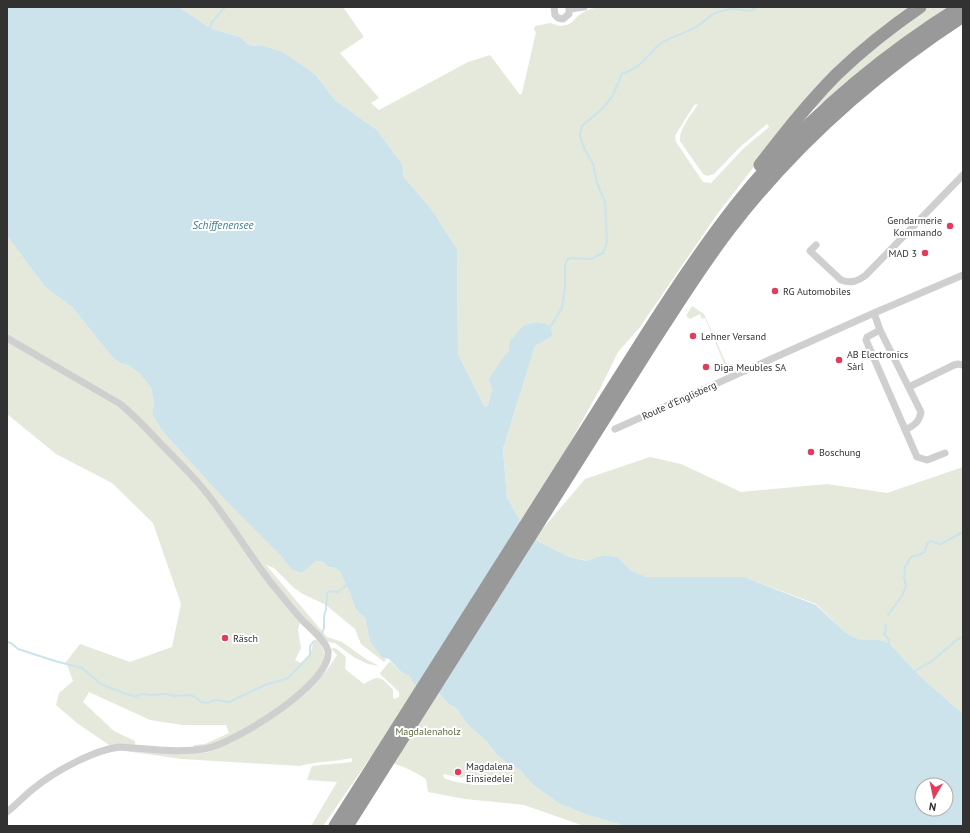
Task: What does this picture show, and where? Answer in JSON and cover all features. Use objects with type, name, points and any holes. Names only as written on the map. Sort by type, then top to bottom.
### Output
[{"type":"highway","points":[[543,507],[657,317],[745,185],[806,108],[847,65],[897,23],[920,7]]},
{"type":"highway","points":[[702,250],[759,178],[820,114],[883,61],[917,35],[960,7]]},
{"type":"highway","points":[[347,826],[383,760],[543,507],[693,281],[730,229],[755,197],[802,145],[848,101],[894,64],[963,16]]},
{"type":"highway","points":[[937,33],[963,22]]},
{"type":"highway","points":[[334,826],[383,760]]},
{"type":"street","points":[[554,7],[555,15],[560,18],[568,16],[570,8],[584,7]]},
{"type":"street","points":[[816,245],[810,251],[842,280],[848,282],[858,281],[866,275],[963,174]]},
{"type":"street","name":"Route d'Englisberg","points":[[615,429],[874,313],[963,275]]},
{"type":"street","points":[[874,313],[880,330],[921,412],[919,420],[913,426],[905,430]]},
{"type":"street","points":[[880,330],[866,337],[866,340],[917,457],[927,460],[945,453]]},
{"type":"street","points":[[7,338],[120,404],[133,415],[192,476],[211,498],[271,583],[325,645],[328,651],[322,669],[299,695],[272,716],[212,747],[205,749],[173,751],[111,748],[88,757],[50,776],[32,789],[7,812]]},
{"type":"street","points":[[909,387],[954,365],[958,364],[963,366]]},
{"type":"green space","points":[[179,7],[343,7],[364,37],[340,53],[379,98],[371,103],[379,110],[468,62],[490,55],[520,95],[522,93],[536,32],[534,30],[535,26],[550,23],[560,26],[566,25],[571,23],[587,10],[598,7],[949,7],[777,137],[718,213],[640,327],[618,352],[601,387],[567,448],[521,523],[507,497],[503,449],[535,346],[553,336],[545,323],[536,322],[524,325],[508,354],[504,356],[488,405],[485,407],[458,354],[457,249],[432,210],[404,177],[402,164],[377,130],[335,100],[316,75],[261,45],[254,46],[248,44],[240,37],[210,28]],"holes":[[[698,104],[686,121],[680,136],[680,141],[703,174],[707,176],[714,174],[739,148],[767,124],[769,127],[744,148],[711,183],[703,182],[676,142],[675,136],[694,105]]]},
{"type":"green space","points":[[7,236],[45,287],[72,307],[113,358],[120,363],[130,366],[140,374],[151,388],[154,404],[152,414],[162,431],[226,501],[281,556],[292,570],[302,573],[316,561],[323,562],[328,567],[335,568],[340,572],[356,610],[365,618],[370,642],[382,658],[386,659],[384,662],[361,644],[355,629],[326,605],[294,588],[274,568],[266,565],[327,637],[342,642],[366,659],[379,666],[368,664],[355,658],[335,643],[327,642],[303,617],[275,583],[221,507],[135,413],[7,335]]},
{"type":"green space","points":[[692,306],[704,314],[731,374],[726,374],[722,364],[724,363],[705,318],[702,319],[700,314],[690,319],[686,316]]},
{"type":"green space","points":[[7,341],[116,406],[129,416],[147,433],[201,492],[235,534],[300,621],[298,630],[301,648],[295,660],[301,663],[309,658],[312,646],[316,639],[324,650],[322,663],[315,676],[288,701],[242,731],[213,744],[193,748],[194,745],[205,744],[229,733],[226,725],[182,725],[150,720],[89,692],[83,702],[114,731],[135,741],[135,747],[109,745],[77,723],[56,705],[59,693],[73,681],[66,662],[80,644],[130,662],[172,647],[181,604],[153,523],[112,483],[56,454],[7,414]]},
{"type":"green space","points":[[650,457],[681,464],[741,492],[827,484],[887,493],[963,467],[963,712],[956,708],[919,675],[889,643],[880,640],[858,639],[846,633],[816,604],[744,577],[647,577],[632,571],[618,557],[603,555],[587,561],[567,556],[534,539],[585,479]]},
{"type":"green space","name":"Magdalenaholz","points":[[331,649],[337,649],[346,657],[345,669],[364,684],[377,678],[380,678],[386,682],[393,690],[393,698],[395,699],[399,697],[399,692],[380,673],[390,661],[401,672],[409,676],[415,685],[440,694],[447,703],[456,708],[467,724],[487,742],[497,755],[507,763],[520,770],[532,784],[558,803],[585,814],[625,826],[584,826],[524,805],[465,799],[428,792],[426,779],[400,766],[370,758],[323,826],[311,826],[337,782],[307,780],[312,766],[352,762],[352,758],[300,766],[182,759],[118,750],[202,753],[212,751],[216,747],[298,699],[327,670],[337,655]],"holes":[[[443,774],[462,778],[465,776],[480,776],[482,779],[504,779],[507,781],[499,785],[474,785],[452,781],[444,778]]]},
{"type":"water","name":"Schiffenensee","points":[[7,7],[179,7],[210,28],[240,37],[248,44],[254,46],[261,45],[284,53],[316,75],[335,100],[377,130],[402,164],[404,177],[432,210],[457,249],[458,354],[485,407],[488,405],[492,389],[489,379],[509,351],[510,341],[524,325],[536,322],[545,323],[550,327],[553,336],[535,346],[503,449],[507,497],[521,523],[534,539],[567,556],[586,561],[603,555],[618,557],[632,571],[647,577],[744,577],[816,605],[846,633],[858,639],[880,640],[889,643],[919,675],[956,708],[963,712],[963,826],[625,826],[585,814],[558,803],[532,784],[520,770],[507,763],[497,755],[487,742],[467,724],[456,708],[447,703],[440,694],[419,689],[409,676],[401,672],[389,659],[382,658],[370,642],[365,618],[356,610],[340,572],[335,568],[328,567],[323,562],[316,561],[302,573],[292,570],[281,556],[226,501],[162,431],[152,414],[154,404],[151,388],[140,374],[130,366],[120,363],[113,358],[72,307],[45,287],[7,236]]},
{"type":"waterway","points":[[210,28],[212,22],[225,7]]},
{"type":"waterway","points":[[549,329],[562,308],[565,287],[565,265],[567,260],[571,258],[591,259],[603,253],[607,242],[605,202],[597,183],[593,164],[583,146],[580,135],[582,126],[602,109],[612,97],[622,74],[635,68],[660,44],[696,27],[713,14],[732,9],[749,11],[757,7]]},
{"type":"waterway","points":[[888,615],[902,596],[906,586],[904,577],[905,567],[911,557],[925,551],[927,544],[930,541],[940,544],[963,532]]},
{"type":"waterway","points":[[322,633],[324,628],[327,593],[329,591],[337,592],[346,586]]},
{"type":"waterway","points":[[885,625],[886,630],[884,634],[889,640],[889,643]]},
{"type":"waterway","points":[[915,671],[932,661],[958,639],[963,637]]},
{"type":"waterway","points":[[7,642],[11,643],[18,649],[82,668],[101,684],[129,695],[189,695],[195,697],[201,702],[208,703],[217,700],[229,702],[265,685],[288,678],[310,655],[310,646],[314,641]]},
{"type":"place","name":"Gendarmerie Kommando","points":[[950,226]]},
{"type":"place","name":"MAD 3","points":[[925,253]]},
{"type":"place","name":"RG Automobiles","points":[[775,291]]},
{"type":"place","name":"Lehner Versand","points":[[693,336]]},
{"type":"place","name":"AB Electronics Sàrl","points":[[839,360]]},
{"type":"place","name":"Diga Meubles SA","points":[[706,367]]},
{"type":"place","name":"Boschung","points":[[811,452]]},
{"type":"place","name":"Räsch","points":[[225,638]]},
{"type":"place","name":"Magdalena Einsiedelei","points":[[458,772]]}]
